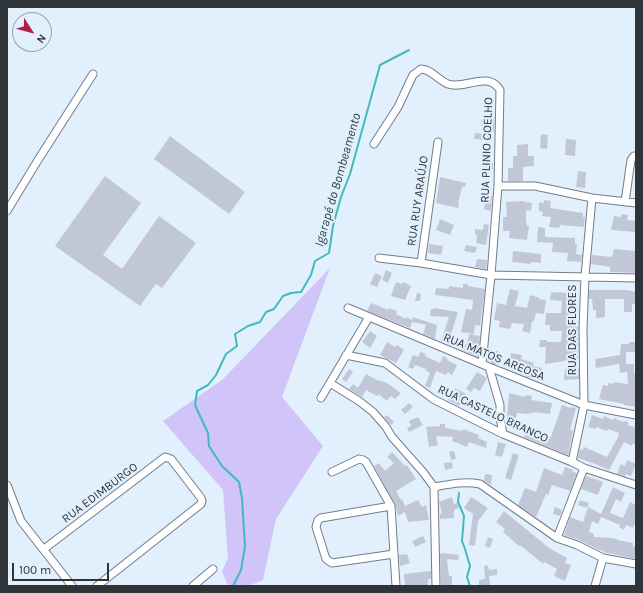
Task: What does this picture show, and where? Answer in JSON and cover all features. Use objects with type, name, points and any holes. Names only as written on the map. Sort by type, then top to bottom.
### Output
[{"type":"street","name":"RUA PLINIO COELHO","points":[[374,144],[390,121],[413,75],[421,69],[425,69],[449,84],[457,85],[490,81],[497,85],[500,90],[498,186],[485,366]]},
{"type":"street","points":[[7,211],[93,74]]},
{"type":"street","name":"RUA RUY ARAÚJO","points":[[421,263],[438,142]]},
{"type":"street","points":[[625,202],[631,160],[634,156],[636,156]]},
{"type":"street","points":[[498,186],[535,186],[592,198],[636,203]]},
{"type":"street","name":"RUA DAS FLORES","points":[[572,462],[584,405],[583,329],[585,276],[592,198]]},
{"type":"street","points":[[379,258],[421,263],[491,276],[585,276],[636,278]]},
{"type":"street","name":"RUA MATOS AREOSA","points":[[348,308],[485,366],[584,405],[636,415]]},
{"type":"street","points":[[322,398],[369,317]]},
{"type":"street","name":"RUA CASTELO BRANCO","points":[[346,355],[384,363],[433,399],[503,434],[584,468],[636,485]]},
{"type":"street","points":[[485,366],[499,399],[503,434]]},
{"type":"street","points":[[330,383],[359,401],[373,412],[434,487],[436,586]]},
{"type":"street","name":"RUA EDIMBURGO","points":[[44,549],[165,457],[171,459],[201,498],[201,504],[97,586]]},
{"type":"street","points":[[332,472],[359,459],[363,460],[391,506],[396,586]]},
{"type":"street","points":[[557,538],[584,468]]},
{"type":"street","points":[[434,487],[470,482],[480,484],[557,538],[577,545],[603,558],[636,564]]},
{"type":"street","points":[[7,485],[21,521],[72,586]]},
{"type":"street","points":[[391,506],[321,518],[318,520],[316,527],[326,559],[332,563],[394,554]]},
{"type":"street","points":[[595,586],[603,558]]},
{"type":"street","points":[[193,586],[213,569]]},
{"type":"shaded area","points":[[330,268],[282,397],[323,446],[276,519],[263,580],[248,586],[228,586],[222,571],[228,559],[223,490],[163,421],[222,380]]},
{"type":"building","points":[[494,119],[494,132],[491,132],[490,140],[474,139],[475,133],[483,134],[481,120]]},
{"type":"building","points":[[541,134],[548,135],[547,149],[540,148]]},
{"type":"building","points":[[170,136],[245,192],[229,214],[154,159]]},
{"type":"building","points":[[566,139],[576,140],[575,156],[565,155]]},
{"type":"building","points":[[528,144],[528,156],[534,156],[534,166],[523,167],[523,181],[508,181],[508,168],[513,168],[513,156],[517,156],[517,145]]},
{"type":"building","points":[[485,163],[493,163],[493,169],[484,169]]},
{"type":"building","points":[[578,171],[586,172],[585,188],[576,187]]},
{"type":"building","points":[[105,176],[141,203],[103,255],[122,269],[159,216],[196,243],[162,288],[156,284],[140,306],[55,246]]},
{"type":"building","points":[[440,177],[466,183],[465,187],[462,187],[458,208],[436,203]]},
{"type":"building","points":[[482,195],[492,196],[491,211],[484,209],[485,201],[481,200]]},
{"type":"building","points":[[544,200],[551,201],[550,208],[583,213],[583,217],[585,217],[584,227],[560,225],[559,228],[549,227],[551,217],[542,216],[543,212],[539,211],[539,202],[544,203]]},
{"type":"building","points":[[524,201],[532,203],[531,211],[526,210],[526,223],[527,226],[529,226],[527,240],[509,238],[510,231],[503,231],[503,217],[507,217],[506,202]]},
{"type":"building","points":[[622,214],[628,215],[627,220],[636,221],[636,232],[611,230],[614,216],[621,217]]},
{"type":"building","points":[[440,219],[454,225],[450,235],[436,230]]},
{"type":"building","points":[[484,224],[489,225],[486,245],[476,243],[477,235],[475,234],[475,229],[483,230]]},
{"type":"building","points":[[538,227],[545,228],[545,237],[575,238],[575,244],[577,244],[576,254],[582,255],[581,262],[567,261],[568,253],[552,252],[553,243],[537,242]]},
{"type":"building","points":[[429,244],[443,246],[441,255],[428,253]]},
{"type":"building","points":[[466,245],[477,247],[475,253],[464,251]]},
{"type":"building","points":[[614,249],[636,251],[635,273],[610,272],[610,267],[591,264],[592,255],[612,257]]},
{"type":"building","points":[[513,251],[541,254],[541,263],[531,262],[531,264],[512,262]]},
{"type":"building","points":[[477,259],[487,260],[486,269],[475,267]]},
{"type":"building","points":[[386,270],[392,273],[388,283],[382,280]]},
{"type":"building","points":[[375,273],[382,276],[377,287],[370,284]]},
{"type":"building","points":[[396,282],[402,284],[403,282],[411,286],[405,300],[391,296]]},
{"type":"building","points":[[463,284],[485,289],[480,326],[475,325],[474,334],[461,332],[466,309],[472,310],[473,300],[435,295],[436,288],[449,289],[449,286],[463,288]]},
{"type":"building","points":[[510,289],[519,291],[515,306],[527,308],[530,295],[546,300],[544,314],[536,313],[534,321],[532,321],[530,333],[522,331],[524,324],[512,323],[510,329],[499,327],[500,321],[494,320],[497,303],[506,305]]},
{"type":"building","points":[[589,290],[627,290],[636,292],[636,304],[632,304],[632,312],[624,312],[624,299],[605,299],[605,317],[596,318],[596,310],[593,310],[592,299],[589,299]]},
{"type":"building","points":[[551,292],[577,294],[574,327],[578,327],[578,359],[545,364],[546,347],[539,347],[540,340],[547,340],[547,342],[561,342],[562,331],[550,331],[550,325],[545,325],[546,313],[561,313],[562,301],[550,300]]},
{"type":"building","points":[[417,293],[421,294],[420,301],[415,301]]},
{"type":"building","points":[[371,303],[388,310],[389,308],[397,311],[396,314],[406,319],[406,317],[412,320],[413,317],[437,325],[435,339],[423,334],[426,325],[412,322],[410,328],[367,311]]},
{"type":"building","points":[[434,308],[458,312],[448,344],[441,341],[449,317],[430,316],[431,309]]},
{"type":"building","points":[[370,331],[377,336],[370,348],[362,342]]},
{"type":"building","points":[[469,334],[480,336],[478,357],[460,349],[462,343],[467,344]]},
{"type":"building","points":[[387,342],[395,347],[397,345],[404,350],[396,363],[380,355]]},
{"type":"building","points":[[629,342],[636,342],[636,352],[626,352],[626,364],[634,364],[634,374],[636,374],[636,407],[599,399],[603,385],[608,386],[608,383],[614,384],[614,382],[628,384],[627,372],[620,373],[619,364],[596,368],[595,359],[620,355],[621,344],[629,344]]},
{"type":"building","points":[[492,351],[498,351],[496,365],[491,363]]},
{"type":"building","points":[[420,352],[425,353],[425,356],[440,363],[443,356],[448,359],[447,360],[457,365],[452,375],[448,372],[446,375],[436,371],[430,388],[425,386],[430,373],[425,370],[426,369],[415,365],[413,369],[408,367],[413,355],[418,357]]},
{"type":"building","points":[[511,353],[522,355],[521,359],[534,363],[533,366],[542,368],[540,380],[525,376],[526,373],[508,368]]},
{"type":"building","points":[[349,369],[353,372],[346,382],[342,379]]},
{"type":"building","points":[[565,369],[579,369],[579,379],[564,380]]},
{"type":"building","points":[[477,372],[487,378],[480,391],[474,388],[471,392],[466,389]]},
{"type":"building","points":[[366,374],[379,381],[387,383],[401,393],[395,399],[391,396],[387,401],[378,394],[377,396],[366,390],[362,397],[349,389],[353,384],[358,388]]},
{"type":"building","points":[[455,388],[466,394],[459,406],[448,400]]},
{"type":"building","points":[[509,393],[525,397],[526,395],[532,396],[531,400],[552,403],[550,414],[534,412],[529,414],[517,413],[516,418],[507,417]]},
{"type":"building","points":[[409,403],[413,407],[405,414],[401,410]]},
{"type":"building","points":[[562,405],[576,408],[570,430],[573,431],[568,455],[524,437],[526,428],[541,432],[541,434],[545,435],[545,438],[550,439]]},
{"type":"building","points":[[387,415],[394,422],[391,425],[384,417]]},
{"type":"building","points":[[592,415],[603,419],[604,416],[613,420],[614,418],[623,422],[628,422],[628,425],[636,428],[636,445],[633,443],[632,446],[624,442],[609,470],[578,458],[580,449],[583,450],[584,447],[607,457],[618,437],[619,433],[608,429],[607,431],[596,427],[596,429],[588,427]]},
{"type":"building","points":[[418,417],[423,425],[409,432],[407,428],[411,426],[409,421]]},
{"type":"building","points":[[440,424],[445,424],[445,428],[462,431],[463,429],[479,435],[478,438],[487,442],[486,448],[469,442],[467,447],[452,441],[453,437],[436,436],[438,445],[429,447],[426,427],[440,426]]},
{"type":"building","points":[[498,442],[506,444],[502,457],[495,455]]},
{"type":"building","points":[[454,451],[456,459],[451,460],[449,452]]},
{"type":"building","points":[[392,452],[405,466],[407,465],[416,479],[396,491],[405,506],[418,500],[422,507],[426,505],[429,520],[408,522],[405,512],[398,516],[395,504],[374,466],[379,463],[385,471],[394,463],[387,457]]},
{"type":"building","points":[[513,453],[519,455],[511,480],[505,478]]},
{"type":"building","points":[[627,460],[636,464],[631,476],[626,474],[625,476],[617,474],[621,464],[625,466]]},
{"type":"building","points":[[452,462],[453,468],[445,470],[444,463]]},
{"type":"building","points":[[565,467],[577,473],[570,491],[552,485],[548,495],[546,494],[536,517],[518,505],[525,488],[536,492],[544,468],[562,475]]},
{"type":"building","points":[[485,474],[492,475],[491,485],[484,481]]},
{"type":"building","points":[[586,476],[603,482],[598,495],[581,489]]},
{"type":"building","points":[[613,487],[625,493],[621,502],[616,499],[610,513],[623,518],[630,502],[636,505],[636,521],[633,528],[626,525],[624,530],[619,527],[620,525],[601,517],[598,524],[592,521],[589,532],[594,534],[594,537],[612,538],[633,543],[632,551],[633,546],[636,546],[636,559],[603,552],[604,551],[564,535],[570,517],[583,522],[588,507],[601,514]]},
{"type":"building","points":[[452,497],[454,504],[457,503],[459,508],[454,510],[454,518],[440,519],[440,514],[442,513],[439,502]]},
{"type":"building","points":[[471,497],[488,508],[478,521],[475,546],[469,545],[473,514],[464,508]]},
{"type":"building","points":[[580,500],[589,503],[587,508],[578,505]]},
{"type":"building","points":[[555,507],[562,510],[560,516],[553,514]]},
{"type":"building","points":[[504,511],[549,548],[567,558],[565,563],[571,565],[565,581],[554,576],[557,569],[544,562],[543,564],[503,532],[505,529],[496,522]]},
{"type":"building","points":[[423,536],[426,542],[415,547],[412,541]]},
{"type":"building","points":[[488,537],[493,539],[490,548],[485,546]]},
{"type":"building","points":[[407,554],[410,563],[400,566],[399,555]]},
{"type":"building","points":[[440,554],[459,555],[458,560],[447,559],[449,576],[452,576],[452,586],[441,586]]},
{"type":"building","points":[[488,565],[489,570],[497,569],[497,575],[489,576],[490,585],[479,586],[479,580],[485,579],[484,566]]},
{"type":"building","points":[[431,571],[431,579],[428,579],[428,586],[405,586],[404,574]]},
{"type":"waterway","name":"Igarapé do Bombeamento","points":[[233,586],[241,570],[245,547],[242,498],[239,482],[222,466],[209,446],[208,433],[195,405],[197,391],[208,385],[216,375],[226,354],[237,346],[235,334],[248,326],[260,322],[266,312],[274,309],[283,296],[301,292],[311,275],[315,261],[329,253],[333,226],[341,197],[350,174],[380,65],[409,50]]},
{"type":"waterway","points":[[459,493],[458,502],[464,516],[462,541],[470,566],[467,577],[470,586]]}]
